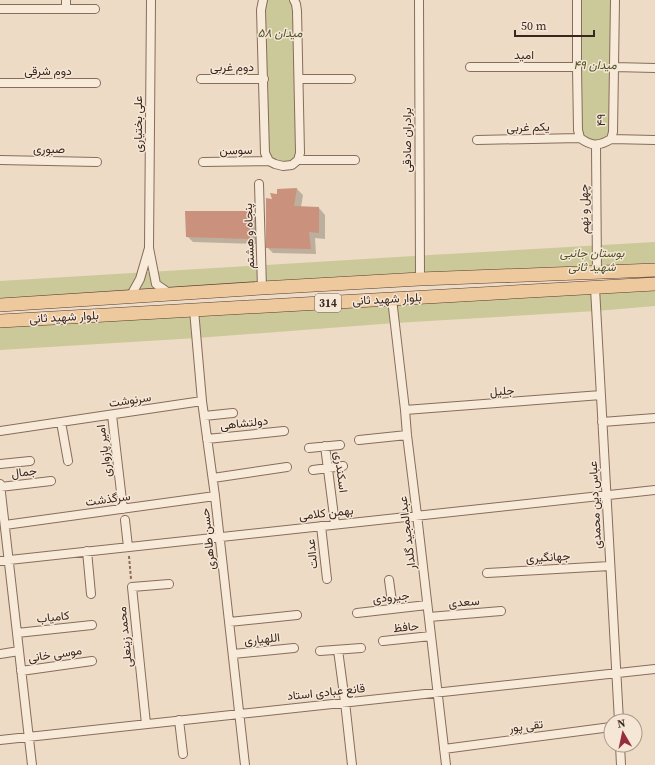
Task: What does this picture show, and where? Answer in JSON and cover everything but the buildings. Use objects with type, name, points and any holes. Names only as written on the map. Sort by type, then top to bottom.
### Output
[{"type":"main road","name":"بلوار شهید ثانی","points":[[0,305],[420,279],[655,270]]},
{"type":"main road","name":"بلوار شهید ثانی","points":[[0,321],[655,284]]},
{"type":"main road","points":[[193,292],[194,310]]},
{"type":"street","points":[[66,0],[66,9]]},
{"type":"street","name":"علی بختیاری","points":[[149,248],[150,0]]},
{"type":"street","points":[[263,0],[261,10],[265,153],[269,161],[283,166],[292,165],[298,160],[300,153],[297,11],[294,0]]},
{"type":"street","name":"برادران صادقی","points":[[419,0],[420,279]]},
{"type":"street","name":"۴۹","points":[[577,0],[578,130],[580,138],[587,143],[596,145],[611,139],[613,132],[615,0]]},
{"type":"street","points":[[0,9],[95,9]]},
{"type":"street","name":"امید","points":[[470,67],[577,66]]},
{"type":"street","points":[[614,67],[655,68]]},
{"type":"street","name":"دوم غربی","points":[[201,79],[264,79]]},
{"type":"street","points":[[299,79],[351,79]]},
{"type":"street","name":"دوم شرقی","points":[[0,83],[96,83]]},
{"type":"street","name":"یکم غربی","points":[[478,140],[580,138]]},
{"type":"street","points":[[611,139],[655,140]]},
{"type":"street","name":"چهل و نهم","points":[[596,145],[597,273]]},
{"type":"street","name":"صبوری","points":[[0,160],[97,162]]},
{"type":"street","points":[[298,160],[355,160]]},
{"type":"street","name":"سوسن","points":[[203,162],[269,161]]},
{"type":"street","name":"پنجاه و هشتم","points":[[259,184],[262,288]]},
{"type":"street","points":[[149,248],[156,284],[170,294]]},
{"type":"street","points":[[130,297],[140,279],[149,248]]},
{"type":"street","name":"عباس دین محمدی","points":[[595,288],[618,713]]},
{"type":"street","name":"عبدالمجید گلدار","points":[[392,299],[446,765]]},
{"type":"street","name":"حسن طاهری","points":[[194,310],[202,401],[220,537],[245,765]]},
{"type":"street","name":"جلیل","points":[[405,410],[601,395]]},
{"type":"street","name":"سرنوشت","points":[[0,431],[202,401]]},
{"type":"street","points":[[204,416],[233,413]]},
{"type":"street","name":"امیر پازواری","points":[[112,415],[123,509]]},
{"type":"street","points":[[602,422],[655,418]]},
{"type":"street","points":[[61,422],[68,461]]},
{"type":"street","name":"دولتشاهی","points":[[207,439],[284,431]]},
{"type":"street","points":[[359,440],[407,435]]},
{"type":"street","points":[[309,448],[340,445]]},
{"type":"street","name":"اسکندری","points":[[325,446],[335,524]]},
{"type":"street","points":[[0,464],[30,461]]},
{"type":"street","points":[[313,470],[343,466]]},
{"type":"street","points":[[212,478],[287,467]]},
{"type":"street","name":"جمال","points":[[0,489],[51,481]]},
{"type":"street","points":[[0,489],[5,526],[4,560],[17,633],[32,765]]},
{"type":"street","name":"بهمن کلامی","points":[[4,560],[655,490]]},
{"type":"street","name":"سرگذشت","points":[[5,526],[215,496]]},
{"type":"street","points":[[125,520],[128,547]]},
{"type":"street","name":"عدالت","points":[[321,526],[327,579]]},
{"type":"street","points":[[87,551],[91,594]]},
{"type":"street","name":"جهانگیری","points":[[487,573],[610,566]]},
{"type":"street","points":[[390,580],[393,609]]},
{"type":"street","points":[[132,587],[169,584]]},
{"type":"street","name":"محمد زینعلی","points":[[132,587],[146,724]]},
{"type":"street","name":"جیرودی","points":[[357,613],[427,605]]},
{"type":"street","name":"سعدی","points":[[429,617],[501,611]]},
{"type":"street","points":[[229,622],[297,615]]},
{"type":"street","name":"کامیاب","points":[[17,633],[92,625]]},
{"type":"street","name":"حافظ","points":[[383,641],[431,636]]},
{"type":"street","name":"اللهیاری","points":[[233,654],[294,648]]},
{"type":"street","points":[[320,651],[361,648]]},
{"type":"street","points":[[338,650],[352,765]]},
{"type":"street","points":[[0,654],[19,651]]},
{"type":"street","name":"موسی خانی","points":[[21,671],[92,661]]},
{"type":"street","name":"قانع عبادی استاد","points":[[0,740],[655,669]]},
{"type":"street","points":[[179,720],[182,754]]},
{"type":"street","name":"تقی پور","points":[[444,749],[603,728]]},
{"type":"street","points":[[620,753],[621,765]]},
{"type":"path","points":[[128,547],[132,587]]},
{"type":"green space","name":"میدان ۵۸","points":[[263,0],[294,0],[300,153],[292,165],[269,161]]},
{"type":"green space","name":"میدان ۴۹","points":[[577,0],[615,0],[613,132],[604,143],[580,138]]},
{"type":"green space","name":"بوستان جانبی شهید ثانی","points":[[655,242],[655,265],[0,305],[0,281]]},
{"type":"green space","name":"بوستان جانبی شهید ثانی","points":[[655,284],[655,306],[197,338],[0,350],[0,321]]}]
